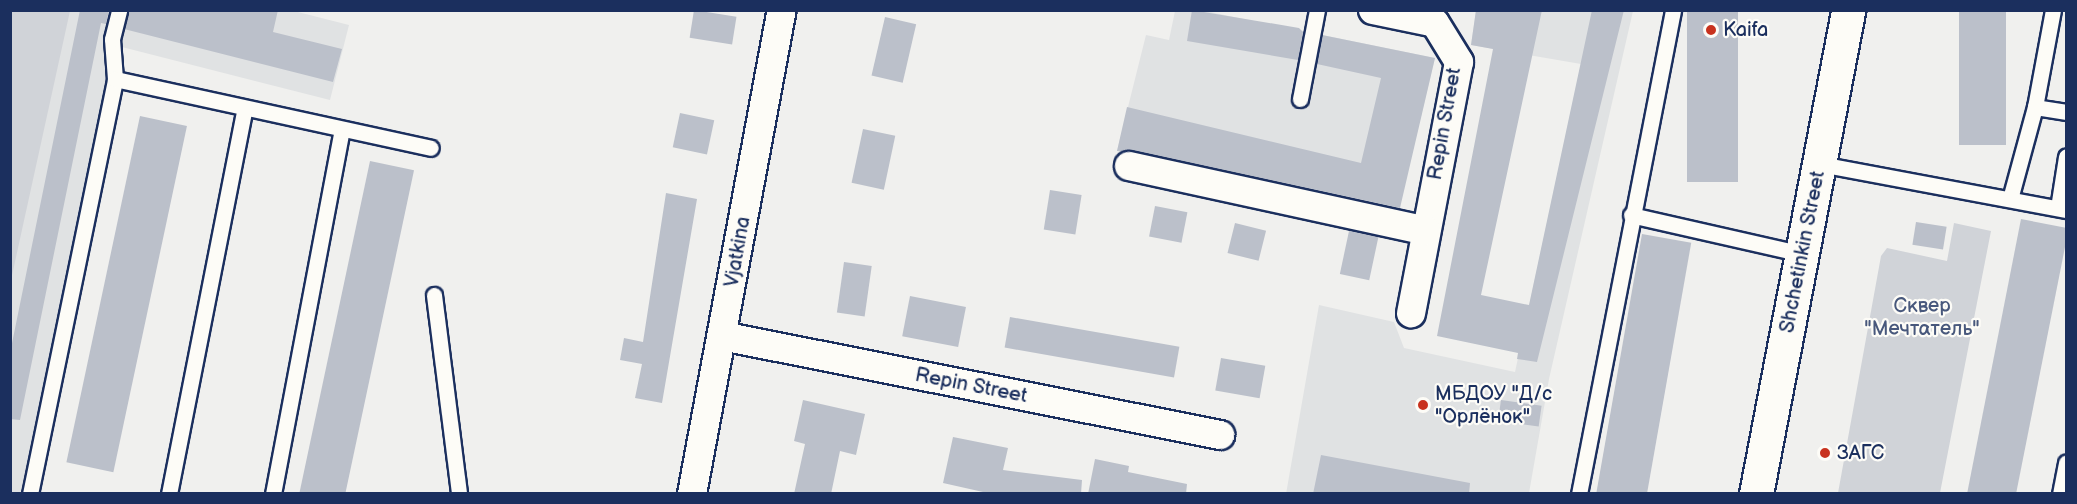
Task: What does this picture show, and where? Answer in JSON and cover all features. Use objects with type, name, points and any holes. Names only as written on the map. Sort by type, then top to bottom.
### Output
[{"type":"main road","name":"Shchetinkin Street","points":[[1755,494],[1803,254],[1848,10]]},
{"type":"street","name":"Vjatkina","points":[[692,494],[782,10]]},
{"type":"street","name":"Repin Street","points":[[1382,11],[1435,23],[1459,62],[1411,313]]},
{"type":"street","points":[[1129,166],[1426,231]]},
{"type":"street","name":"Repin Street","points":[[722,336],[1220,435]]},
{"type":"lane","points":[[35,493],[115,79],[112,39],[119,10]]},
{"type":"lane","points":[[1300,99],[1317,10]]},
{"type":"lane","points":[[1579,494],[1631,215],[1673,10]]},
{"type":"lane","points":[[2010,199],[2035,107],[2054,10]]},
{"type":"lane","points":[[115,79],[431,148]]},
{"type":"lane","points":[[2035,107],[2067,112]]},
{"type":"lane","points":[[169,494],[245,108]]},
{"type":"lane","points":[[273,494],[342,130]]},
{"type":"lane","points":[[1820,164],[2062,209],[2067,157]]},
{"type":"lane","points":[[1631,215],[1803,254]]},
{"type":"lane","points":[[434,295],[459,494]]},
{"type":"lane","points":[[2060,494],[2067,463]]},
{"type":"shaded area","points":[[290,10],[349,25],[330,100],[118,46],[22,494],[10,493],[10,11]]},
{"type":"shaded area","points":[[1175,11],[1205,11],[1435,58],[1397,216],[1117,151],[1146,35],[1169,40]]},
{"type":"shaded area","name":"МБДОУ \"Д/с \"Орлёнок\"","points":[[1476,11],[1633,11],[1549,379],[1529,493],[1286,494],[1319,305],[1394,322],[1404,348],[1515,372],[1581,64],[1471,45]]},
{"type":"green space","points":[[10,11],[70,11],[11,280]]},
{"type":"green space","name":"Сквер \"Мечтатель\"","points":[[1954,223],[1991,231],[1940,493],[1838,493],[1881,256],[1887,248],[1947,261]]},
{"type":"building","points":[[80,10],[109,10],[106,24],[101,23],[20,420],[10,419],[10,353]]},
{"type":"building","points":[[129,10],[278,10],[273,32],[342,49],[333,82],[124,29]]},
{"type":"building","points":[[694,10],[736,17],[732,44],[690,38]]},
{"type":"building","points":[[1192,10],[1299,28],[1303,32],[1298,60],[1187,41]]},
{"type":"building","points":[[1476,10],[1542,10],[1481,295],[1529,305],[1592,10],[1624,10],[1537,362],[1517,359],[1518,353],[1437,336],[1493,49],[1471,45]]},
{"type":"building","points":[[1687,10],[1738,10],[1738,182],[1687,182]]},
{"type":"building","points":[[1959,10],[2006,10],[2006,145],[1959,145]]},
{"type":"building","points":[[885,17],[916,24],[903,83],[872,75]]},
{"type":"building","points":[[1322,35],[1435,58],[1400,208],[1133,150],[1117,151],[1127,107],[1361,163],[1381,78],[1317,64]]},
{"type":"building","points":[[680,113],[714,120],[707,155],[673,147]]},
{"type":"building","points":[[140,116],[187,126],[113,472],[66,462]]},
{"type":"building","points":[[863,129],[895,136],[884,190],[852,183]]},
{"type":"building","points":[[370,161],[414,170],[345,494],[300,493]]},
{"type":"building","points":[[1050,190],[1082,195],[1075,235],[1044,230]]},
{"type":"building","points":[[666,193],[697,199],[662,403],[635,398],[642,364],[620,360],[624,338],[643,342]]},
{"type":"building","points":[[1155,206],[1187,212],[1181,243],[1149,236]]},
{"type":"building","points":[[2021,219],[2067,228],[2067,237],[2016,494],[1967,494]]},
{"type":"building","points":[[1916,222],[1947,227],[1943,250],[1912,245]]},
{"type":"building","points":[[1235,223],[1266,231],[1259,261],[1228,253]]},
{"type":"building","points":[[1349,231],[1378,237],[1369,280],[1340,274]]},
{"type":"building","points":[[1642,234],[1691,243],[1647,494],[1596,494]]},
{"type":"building","points":[[844,262],[872,266],[865,316],[837,313]]},
{"type":"building","points":[[910,296],[966,307],[958,347],[902,336]]},
{"type":"building","points":[[1010,317],[1179,347],[1174,377],[1005,348]]},
{"type":"building","points":[[1221,358],[1265,366],[1260,398],[1215,390]]},
{"type":"building","points":[[803,400],[865,414],[856,455],[840,451],[831,494],[794,494],[805,444],[794,441]]},
{"type":"building","points":[[1501,400],[1542,406],[1539,427],[1498,421]]},
{"type":"building","points":[[953,437],[1008,448],[1003,470],[1082,480],[1081,494],[992,494],[943,483]]},
{"type":"building","points":[[1321,455],[1470,483],[1469,494],[1313,494]]},
{"type":"building","points":[[1095,459],[1129,466],[1128,472],[1187,484],[1186,494],[1088,494]]},
{"type":"place","name":"Kaifa","points":[[1711,30]]},
{"type":"place","name":"МБДОУ \"Д/с \"Орлёнок\"","points":[[1423,405]]},
{"type":"place","name":"ЗАГС","points":[[1825,453]]}]
